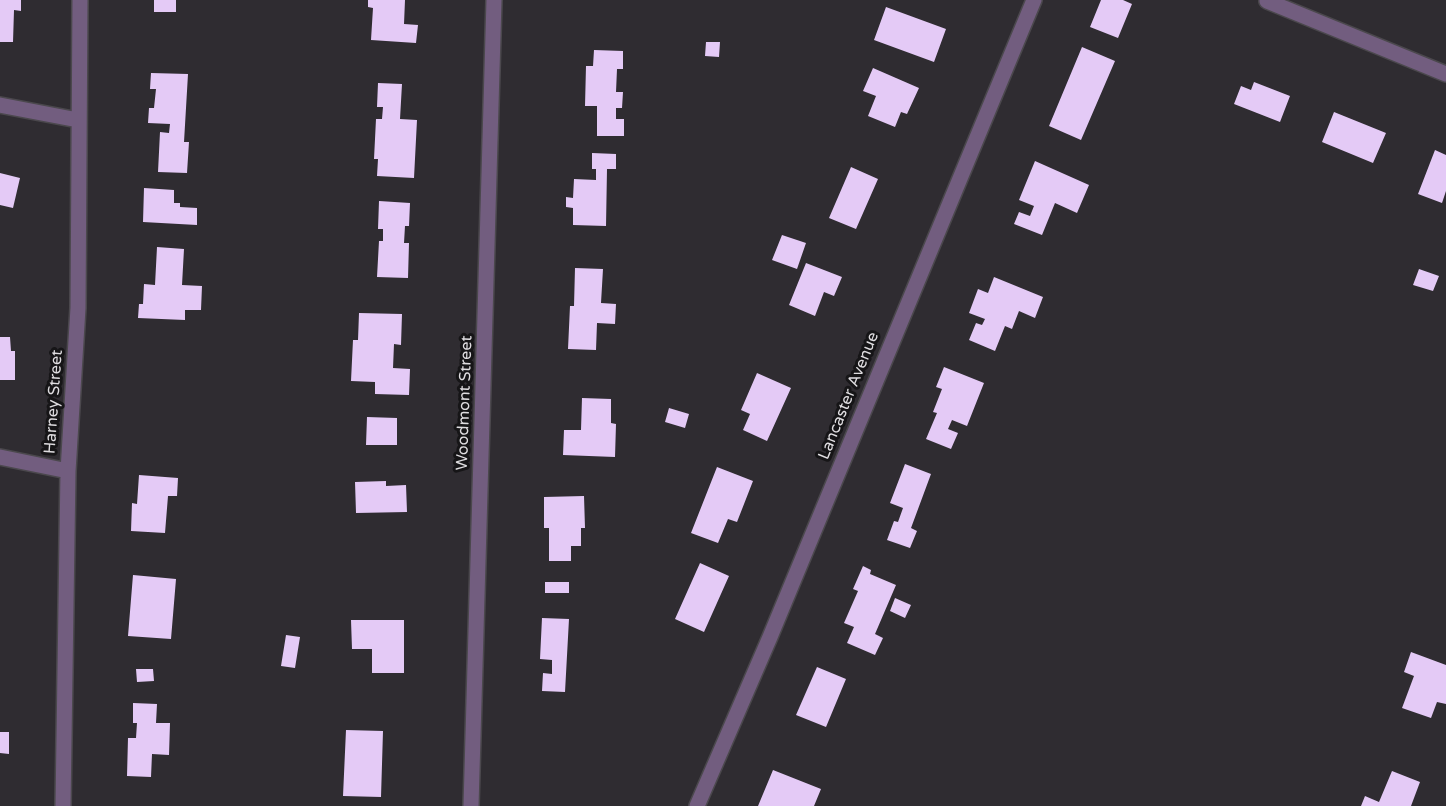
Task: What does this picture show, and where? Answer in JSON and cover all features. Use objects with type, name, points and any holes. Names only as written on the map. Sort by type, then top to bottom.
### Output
[{"type":"street","name":"Harney Street","points":[[63,806],[68,471],[78,308],[80,0]]},
{"type":"street","name":"Woodmont Street","points":[[471,806],[494,0]]},
{"type":"street","name":"Lancaster Avenue","points":[[697,806],[774,627],[1034,0]]},
{"type":"street","points":[[1267,1],[1446,74]]},
{"type":"street","points":[[0,105],[78,120]]},
{"type":"street","points":[[0,457],[68,471]]},
{"type":"building","points":[[0,0],[21,0],[21,11],[14,10],[13,42],[0,42]]},
{"type":"building","points":[[154,0],[176,0],[176,12],[154,12]]},
{"type":"building","points":[[368,0],[405,0],[404,24],[418,25],[416,43],[371,40],[373,8],[368,7]]},
{"type":"building","points":[[1101,0],[1123,0],[1132,4],[1118,38],[1090,27]]},
{"type":"building","points":[[886,7],[946,29],[934,62],[874,40]]},
{"type":"building","points":[[706,42],[720,42],[719,57],[705,56]]},
{"type":"building","points":[[1082,47],[1115,61],[1081,140],[1049,126]]},
{"type":"building","points":[[594,50],[623,51],[623,69],[617,69],[616,92],[623,92],[622,108],[616,108],[616,119],[624,119],[624,136],[597,136],[597,106],[585,106],[586,66],[593,66]]},
{"type":"building","points":[[873,68],[919,88],[907,114],[901,112],[895,127],[868,116],[876,96],[863,91]]},
{"type":"building","points":[[151,73],[188,74],[184,142],[189,142],[187,173],[158,172],[160,132],[169,133],[170,124],[148,123],[149,108],[154,108],[156,89],[150,89]]},
{"type":"building","points":[[1254,82],[1290,96],[1280,122],[1234,104],[1241,86],[1251,90]]},
{"type":"building","points":[[378,83],[402,84],[400,119],[417,120],[414,178],[377,176],[378,159],[374,159],[376,119],[382,119],[383,107],[377,107]]},
{"type":"building","points":[[1334,112],[1386,133],[1373,163],[1322,142]]},
{"type":"building","points":[[1435,150],[1446,155],[1446,191],[1442,203],[1418,194]]},
{"type":"building","points":[[592,153],[616,154],[616,169],[607,169],[606,226],[573,225],[573,208],[566,207],[566,197],[573,198],[574,179],[596,180],[596,169],[592,169]]},
{"type":"building","points":[[1035,161],[1089,185],[1077,213],[1055,203],[1042,235],[1014,224],[1019,212],[1030,216],[1034,206],[1019,200]]},
{"type":"building","points":[[851,167],[878,179],[856,229],[829,218]]},
{"type":"building","points":[[0,173],[20,178],[13,208],[0,205]]},
{"type":"building","points":[[144,188],[174,190],[174,203],[180,203],[180,207],[197,208],[197,225],[143,222]]},
{"type":"building","points":[[379,201],[410,203],[409,226],[405,226],[404,243],[409,243],[408,278],[377,277],[379,241],[383,241],[383,229],[378,229]]},
{"type":"building","points":[[782,235],[806,243],[797,269],[772,260]]},
{"type":"building","points":[[157,247],[184,249],[182,285],[202,286],[201,310],[185,310],[185,320],[138,318],[139,304],[143,304],[144,284],[155,285]]},
{"type":"building","points":[[806,263],[842,277],[834,296],[824,292],[815,316],[789,305]]},
{"type":"building","points":[[575,268],[603,269],[601,303],[616,304],[615,324],[597,323],[596,350],[568,349],[570,306],[574,306]]},
{"type":"building","points":[[1419,269],[1439,276],[1433,291],[1413,285]]},
{"type":"building","points":[[994,277],[1043,297],[1035,318],[1019,311],[1012,329],[1005,326],[995,351],[969,340],[976,323],[982,325],[985,319],[969,313],[978,289],[988,293]]},
{"type":"building","points":[[359,313],[402,314],[401,345],[394,344],[393,368],[410,369],[409,395],[375,394],[375,382],[351,381],[353,340],[358,340]]},
{"type":"building","points":[[0,337],[10,337],[11,351],[15,351],[15,380],[0,380]]},
{"type":"building","points":[[944,367],[984,383],[967,426],[952,420],[948,429],[958,433],[951,449],[926,439],[937,413],[933,412],[942,389],[936,387]]},
{"type":"building","points":[[757,373],[791,388],[767,441],[743,430],[750,414],[741,410]]},
{"type":"building","points":[[582,398],[611,399],[611,423],[616,424],[615,457],[563,455],[564,430],[581,430]]},
{"type":"building","points":[[669,408],[689,414],[685,428],[665,422]]},
{"type":"building","points":[[367,417],[397,418],[397,445],[366,445]]},
{"type":"building","points":[[905,464],[931,474],[911,528],[917,531],[910,548],[887,540],[894,521],[898,522],[903,508],[890,503]]},
{"type":"building","points":[[717,467],[753,481],[737,522],[728,519],[718,543],[691,533]]},
{"type":"building","points":[[139,475],[178,478],[177,496],[168,496],[165,533],[131,531],[132,503],[137,504]]},
{"type":"building","points":[[386,481],[386,486],[406,485],[407,512],[356,513],[355,482]]},
{"type":"building","points":[[584,496],[585,528],[581,528],[581,546],[571,546],[571,561],[549,561],[549,528],[544,528],[544,497]]},
{"type":"building","points":[[700,563],[729,576],[704,632],[675,619]]},
{"type":"building","points":[[863,566],[871,570],[870,574],[896,585],[875,634],[883,638],[875,655],[847,643],[854,627],[844,623],[858,591],[853,589]]},
{"type":"building","points":[[133,575],[176,579],[171,639],[128,636]]},
{"type":"building","points":[[545,582],[569,582],[569,593],[545,593]]},
{"type":"building","points":[[895,598],[911,605],[905,618],[890,611]]},
{"type":"building","points":[[542,618],[569,619],[565,692],[542,691],[543,673],[552,674],[552,660],[540,659]]},
{"type":"building","points":[[351,620],[404,620],[404,673],[372,673],[372,649],[352,649]]},
{"type":"building","points":[[286,635],[300,637],[295,668],[281,666]]},
{"type":"building","points":[[1411,652],[1446,665],[1446,704],[1437,702],[1431,718],[1402,708],[1414,676],[1404,672]]},
{"type":"building","points":[[817,667],[846,679],[826,727],[796,715]]},
{"type":"building","points":[[136,669],[153,669],[154,681],[137,682]]},
{"type":"building","points":[[133,703],[157,704],[156,723],[170,723],[169,755],[152,754],[151,777],[127,776],[128,738],[136,738],[137,723],[133,723]]},
{"type":"building","points":[[346,730],[383,731],[381,797],[343,796]]},
{"type":"building","points":[[0,732],[9,732],[9,754],[0,753]]},
{"type":"building","points":[[773,770],[821,789],[814,806],[758,806]]},
{"type":"building","points":[[1392,771],[1420,782],[1411,806],[1361,806],[1365,796],[1379,802]]}]
